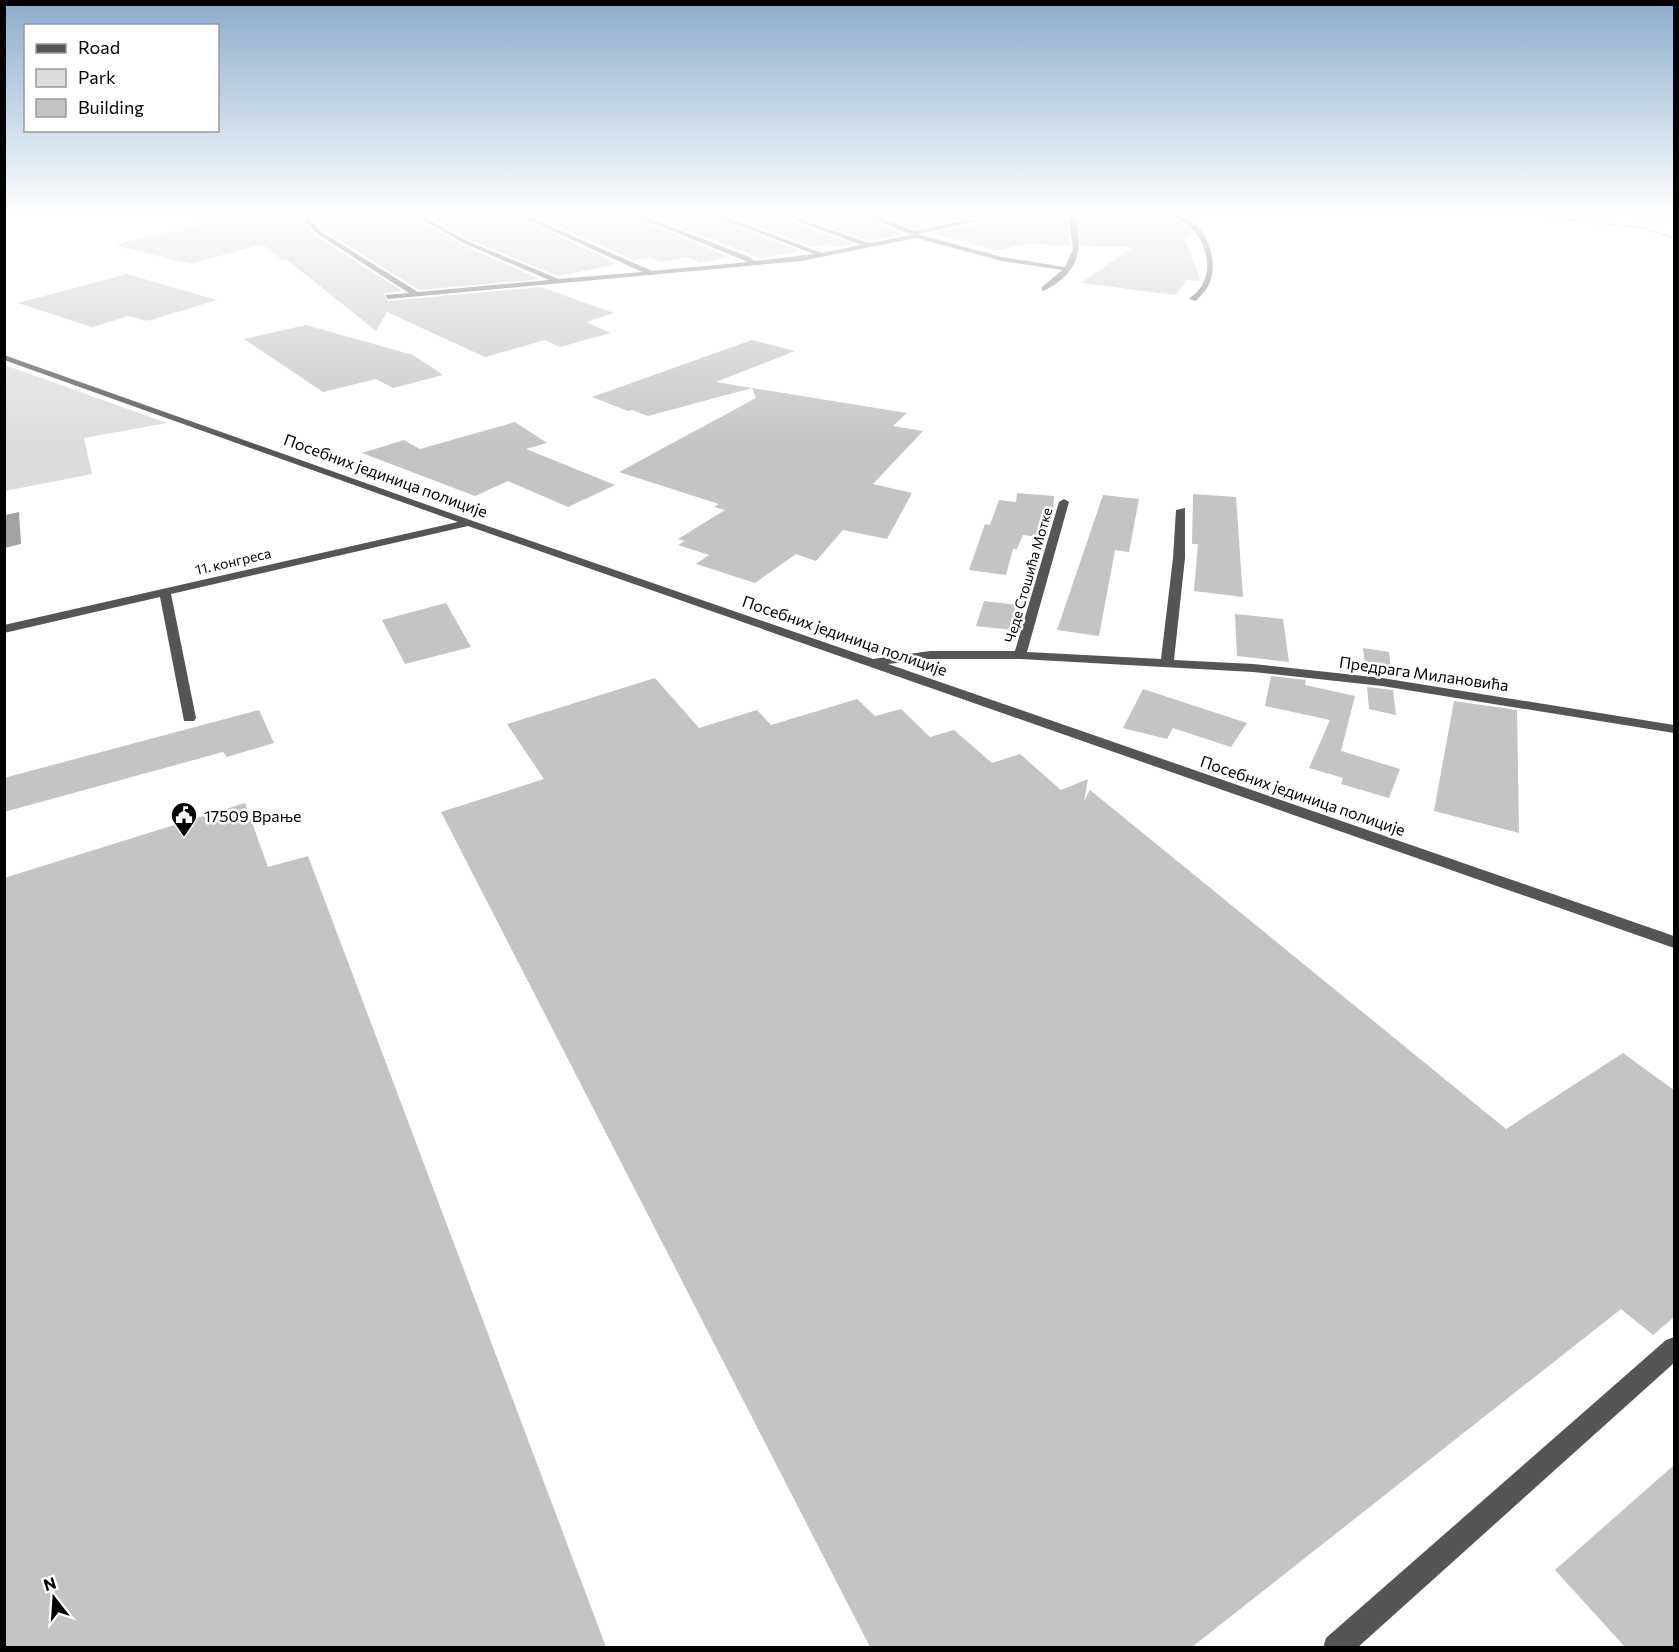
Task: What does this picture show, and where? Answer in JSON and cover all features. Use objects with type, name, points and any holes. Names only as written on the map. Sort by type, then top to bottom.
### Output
[{"type":"street","points":[[388,297],[439,292]]},
{"type":"street","points":[[1193,299],[1199,292]]},
{"type":"street","name":"Посебних јединица полиције","points":[[4,357],[469,523],[1674,942]]},
{"type":"street","name":"Чеде Стошића Мотке","points":[[1020,655],[1064,502]]},
{"type":"street","points":[[1167,663],[1179,558],[1181,510]]},
{"type":"street","name":"11. конгреса","points":[[4,629],[469,523]]},
{"type":"street","points":[[165,592],[189,718]]},
{"type":"street","name":"Предрага Милановића","points":[[874,662],[930,655],[1020,655],[1291,671],[1382,682],[1674,729]]},
{"type":"street","points":[[1336,1647],[1674,1348]]},
{"type":"green space","points":[[5,365],[167,423],[84,438],[92,474],[5,491]]},
{"type":"shaded area","points":[[19,512],[21,544],[5,548],[5,515]]},
{"type":"building","points":[[59,292],[190,292],[217,300],[147,321],[129,316],[92,327],[18,303]]},
{"type":"building","points":[[327,292],[392,292],[383,293],[388,301],[485,292],[555,292],[614,313],[586,322],[611,333],[560,347],[545,340],[485,357],[387,312],[376,331]]},
{"type":"building","points":[[1152,292],[1177,292],[1175,295]]},
{"type":"building","points":[[306,325],[413,355],[443,375],[393,388],[376,379],[323,392],[244,339]]},
{"type":"building","points":[[752,340],[795,351],[716,382],[752,388],[648,416],[592,397]]},
{"type":"building","points":[[752,388],[907,413],[893,426],[923,431],[873,484],[912,493],[887,539],[843,530],[816,561],[796,554],[755,583],[696,564],[709,555],[678,545],[685,541],[678,539],[725,510],[714,507],[719,504],[619,472],[756,398]]},
{"type":"building","points":[[515,422],[547,443],[526,449],[615,485],[568,507],[508,481],[475,496],[362,453],[404,440],[420,449]]},
{"type":"building","points":[[1017,493],[1054,496],[1053,514],[1046,538],[1023,535],[1017,549],[1013,549],[1006,575],[969,570],[985,524],[990,525],[999,500],[1016,502]]},
{"type":"building","points":[[1193,494],[1236,497],[1243,597],[1194,591],[1198,544],[1192,544]]},
{"type":"building","points":[[1103,495],[1139,499],[1129,552],[1115,550],[1099,636],[1057,630]]},
{"type":"building","points":[[984,601],[1019,605],[1013,630],[976,626]]},
{"type":"building","points":[[446,603],[471,647],[405,664],[382,620]]},
{"type":"building","points":[[1235,614],[1283,619],[1289,662],[1237,656]]},
{"type":"building","points":[[1363,648],[1389,652],[1392,677],[1366,674]]},
{"type":"building","points":[[1271,676],[1306,680],[1305,685],[1355,696],[1341,751],[1400,769],[1389,798],[1341,784],[1343,778],[1309,768],[1330,720],[1265,706]]},
{"type":"building","points":[[655,678],[699,728],[757,710],[771,725],[857,699],[875,716],[901,709],[930,737],[954,730],[992,763],[1020,754],[1061,790],[1088,779],[1084,801],[1090,790],[1506,1129],[1623,1053],[1674,1090],[1674,1317],[1653,1335],[1621,1309],[1192,1647],[870,1647],[441,812],[544,779],[507,724]]},
{"type":"building","points":[[1367,687],[1393,690],[1396,715],[1369,709]]},
{"type":"building","points":[[1143,689],[1247,723],[1231,747],[1173,728],[1167,739],[1123,728]]},
{"type":"building","points":[[1454,701],[1517,710],[1519,833],[1434,811]]},
{"type":"building","points":[[259,710],[274,743],[227,757],[223,752],[4,812],[4,778]]},
{"type":"building","points":[[245,803],[268,867],[308,856],[606,1647],[4,1647],[4,878]]},
{"type":"building","points":[[1674,1465],[1674,1647],[1625,1647],[1555,1570]]},
{"type":"place","name":"17509 Врање","points":[[184,838]]}]
